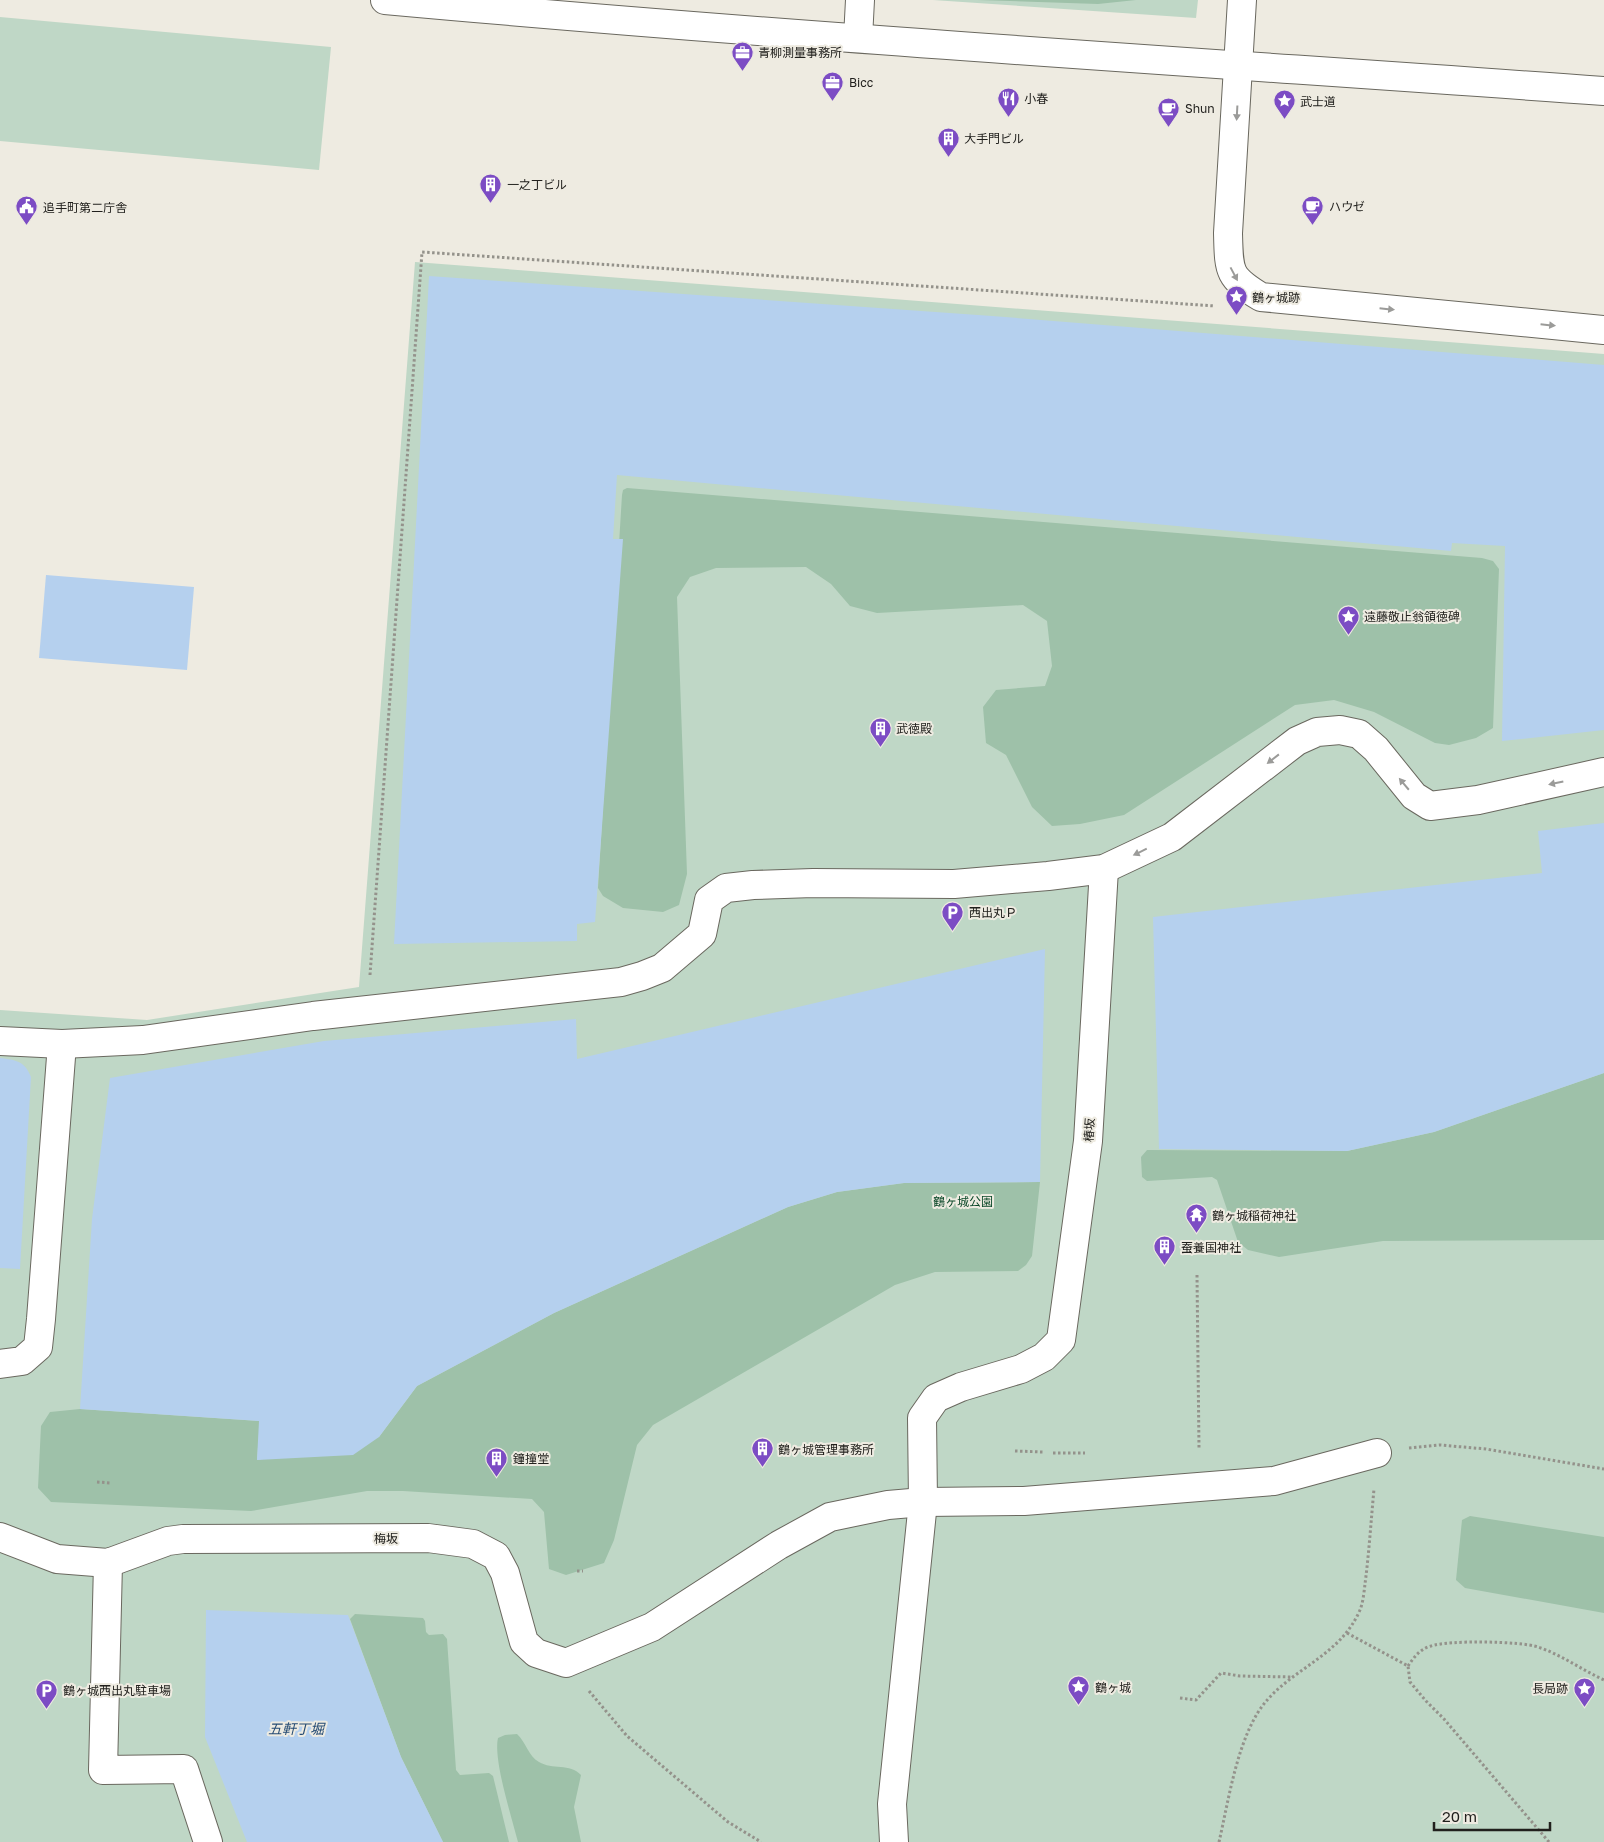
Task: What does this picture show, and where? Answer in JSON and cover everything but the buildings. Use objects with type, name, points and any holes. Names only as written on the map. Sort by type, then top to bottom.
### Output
[{"type":"street","points":[[385,0],[527,13],[858,38],[1604,91]]},
{"type":"street","points":[[858,38],[860,0]]},
{"type":"street","points":[[1242,0],[1237,115],[1228,234],[1229,262],[1234,276],[1241,285],[1261,298],[1604,330]]},
{"type":"street","points":[[0,1041],[62,1044],[143,1040],[313,1016],[620,982],[662,968],[702,934],[709,900],[726,888],[814,883],[954,884],[1104,869],[1172,837],[1296,742],[1317,732],[1340,730],[1359,734],[1376,749],[1414,796],[1430,806],[1478,800],[1604,772]]},
{"type":"street","name":"椿坂","points":[[894,1842],[892,1804],[923,1502],[922,1418],[936,1398],[961,1387],[1021,1369],[1044,1357],[1061,1340],[1088,1141],[1104,869]]},
{"type":"street","points":[[0,1364],[22,1362],[38,1347],[62,1044]]},
{"type":"street","points":[[566,1663],[652,1627],[779,1544],[830,1517],[888,1505],[923,1502],[1024,1501],[1274,1481],[1377,1453]]},
{"type":"street","points":[[0,1538],[57,1559],[108,1563],[103,1770],[184,1769],[208,1842]]},
{"type":"street","name":"梅坂","points":[[108,1563],[168,1541],[183,1539],[428,1538],[473,1544],[496,1556],[505,1573],[524,1642],[536,1653],[566,1663]]},
{"type":"path","points":[[368,1010],[422,252],[1216,306],[1261,298]]},
{"type":"path","points":[[1197,1275],[1199,1448]]},
{"type":"path","points":[[1219,1842],[1237,1767],[1250,1724],[1267,1700],[1292,1677],[1325,1655],[1347,1633],[1361,1609],[1367,1568],[1377,1453],[1440,1445],[1486,1449],[1604,1469]]},
{"type":"path","points":[[1015,1451],[1043,1452]]},
{"type":"path","points":[[1053,1452],[1085,1453]]},
{"type":"path","points":[[97,1482],[111,1483]]},
{"type":"path","points":[[577,1571],[583,1570]]},
{"type":"path","points":[[1347,1633],[1408,1666]]},
{"type":"path","points":[[1549,1842],[1410,1682],[1408,1666],[1417,1653],[1431,1646],[1458,1643],[1504,1643],[1537,1647],[1573,1662],[1604,1680]]},
{"type":"path","points":[[566,1663],[627,1736],[728,1822],[762,1842]]},
{"type":"path","points":[[1180,1698],[1196,1700],[1221,1674],[1292,1677]]},
{"type":"green space","points":[[933,0],[1198,0],[1196,18]]},
{"type":"green space","points":[[977,0],[1136,0],[1098,4]]},
{"type":"green space","points":[[0,17],[331,47],[319,170],[0,141]]},
{"type":"green space","name":"鶴ヶ城公園","points":[[415,262],[1604,354],[1604,1842],[0,1842],[0,1010],[147,1020],[359,987]]},
{"type":"green space","points":[[627,488],[1482,558],[1493,561],[1499,569],[1493,728],[1476,738],[1449,745],[1435,743],[1374,712],[1334,700],[1295,705],[1124,815],[1080,824],[1052,826],[1032,807],[1006,755],[986,743],[983,707],[996,690],[1045,686],[1052,666],[1047,621],[1023,605],[877,613],[850,606],[831,584],[806,567],[716,568],[690,577],[677,597],[687,874],[679,905],[663,912],[623,908],[603,896],[598,888],[622,495],[623,490]]},
{"type":"green space","points":[[1604,1073],[1604,1240],[1383,1241],[1279,1257],[1248,1250],[1238,1242],[1217,1180],[1212,1177],[1147,1181],[1142,1177],[1141,1157],[1147,1150],[1347,1151],[1434,1132]]},
{"type":"green space","points":[[1040,1182],[1032,1256],[1026,1265],[1018,1271],[935,1272],[895,1285],[653,1425],[637,1445],[614,1540],[604,1563],[566,1575],[549,1569],[544,1512],[532,1499],[403,1491],[367,1491],[251,1511],[51,1502],[38,1488],[41,1426],[50,1412],[80,1409],[260,1421],[257,1460],[379,1437],[417,1386],[554,1313],[788,1207],[837,1192],[904,1183]]},
{"type":"green space","points":[[1470,1516],[1604,1537],[1604,1613],[1465,1588],[1456,1580],[1462,1520]]},
{"type":"green space","points":[[355,1614],[423,1618],[426,1632],[429,1635],[443,1634],[447,1639],[456,1770],[460,1775],[489,1773],[493,1776],[509,1842],[443,1842],[401,1757],[350,1619]]},
{"type":"green space","points":[[517,1734],[532,1756],[539,1762],[550,1766],[572,1769],[581,1775],[574,1807],[581,1842],[518,1842],[501,1774],[497,1748],[498,1738]]},
{"type":"water","points":[[429,276],[992,316],[1604,365],[1604,730],[1502,741],[1505,546],[1452,543],[1451,551],[617,475],[613,539],[623,539],[595,922],[577,924],[577,941],[394,944]]},
{"type":"water","points":[[46,575],[194,587],[187,670],[39,658]]},
{"type":"water","points":[[1604,823],[1604,1073],[1434,1132],[1347,1151],[1159,1149],[1153,917],[1542,873],[1538,831]]},
{"type":"water","points":[[1045,949],[1040,1182],[904,1183],[837,1192],[788,1207],[554,1313],[417,1386],[379,1437],[353,1455],[257,1460],[259,1421],[80,1409],[92,1219],[110,1078],[324,1041],[576,1019],[577,1059]]},
{"type":"water","points":[[0,1058],[23,1064],[31,1077],[20,1269],[0,1268]]},
{"type":"water","name":"五軒丁堀","points":[[206,1610],[348,1615],[401,1757],[443,1842],[247,1842],[205,1737]]},
{"type":"place","name":"青柳測量事務所","points":[[742,71]]},
{"type":"place","name":"Bicc","points":[[833,101]]},
{"type":"place","name":"小春","points":[[1008,117]]},
{"type":"place","name":"武士道","points":[[1284,120]]},
{"type":"place","name":"Shun","points":[[1169,127]]},
{"type":"place","name":"大手門ビル","points":[[948,157]]},
{"type":"place","name":"一之丁ビル","points":[[491,203]]},
{"type":"place","name":"ハウゼ","points":[[1313,225]]},
{"type":"place","name":"追手町第二庁舎","points":[[27,226]]},
{"type":"place","name":"鶴ヶ城跡","points":[[1236,316]]},
{"type":"place","name":"遠藤敬止翁領徳碑","points":[[1348,635]]},
{"type":"place","name":"武徳殿","points":[[880,747]]},
{"type":"place","name":"西出丸Ｐ","points":[[953,931]]},
{"type":"place","name":"鶴ヶ城稲荷神社","points":[[1196,1234]]},
{"type":"place","name":"蚕養国神社","points":[[1165,1266]]},
{"type":"place","name":"鶴ヶ城管理事務所","points":[[762,1468]]},
{"type":"place","name":"鐘撞堂","points":[[497,1477]]},
{"type":"place","name":"鶴ヶ城","points":[[1079,1706]]},
{"type":"place","name":"長局跡","points":[[1584,1707]]},
{"type":"place","name":"鶴ヶ城西出丸駐車場","points":[[47,1709]]}]
